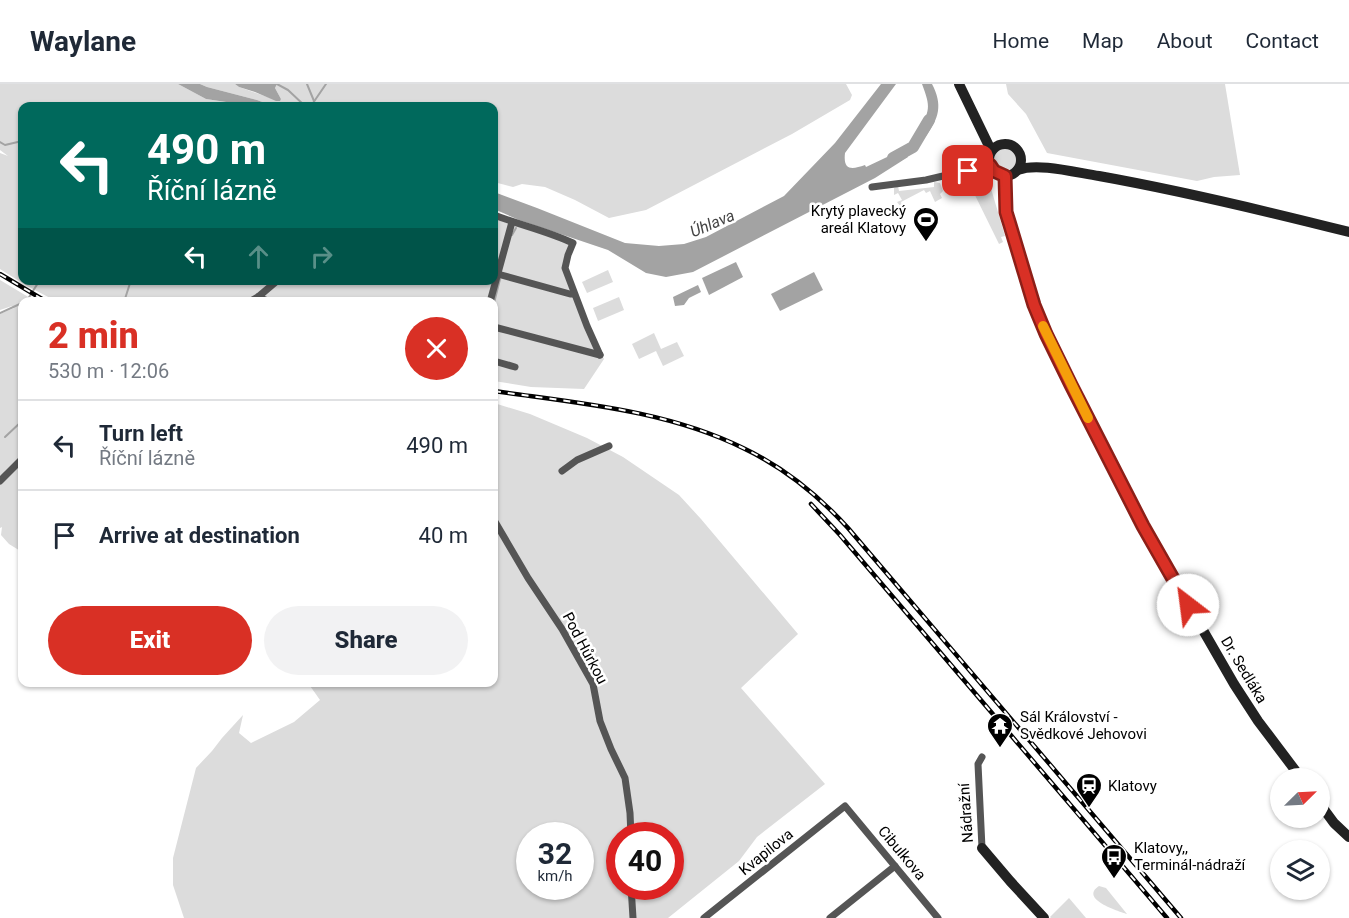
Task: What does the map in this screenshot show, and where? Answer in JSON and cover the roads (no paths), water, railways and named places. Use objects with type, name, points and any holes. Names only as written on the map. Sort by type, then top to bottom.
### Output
[{"type":"street","points":[[959,84],[989,146],[994,171],[1005,176],[1032,167],[1056,169],[1196,195],[1349,232]]},
{"type":"street","points":[[977,121],[995,141],[1014,146],[1020,155],[1021,163],[1018,170]]},
{"type":"street","points":[[872,187],[926,180],[990,159],[995,147],[1002,144]]},
{"type":"street","points":[[1020,155],[1056,169]]},
{"type":"street","name":"Dr. Sedláka","points":[[1005,176],[1006,212],[1034,305],[1071,385],[1143,526],[1234,684],[1293,768]]},
{"type":"street","points":[[498,216],[573,243],[565,268],[600,355],[498,328]]},
{"type":"street","points":[[498,268],[513,222]]},
{"type":"street","points":[[498,275],[574,294]]},
{"type":"street","points":[[258,297],[272,285]]},
{"type":"street","points":[[498,362],[515,366]]},
{"type":"street","points":[[562,471],[577,460],[609,446]]},
{"type":"street","points":[[0,481],[18,463]]},
{"type":"street","name":"Pod Hůrkou","points":[[498,527],[562,629],[593,684],[600,721],[625,778],[630,822]]},
{"type":"street","name":"Nádražní","points":[[982,757],[978,764],[982,848],[1044,918]]},
{"type":"street","name":"Cibulkova","points":[[845,806],[938,918]]},
{"type":"street","name":"Kvapilova","points":[[704,918],[845,806]]},
{"type":"street","points":[[1330,818],[1349,837]]},
{"type":"street","points":[[830,918],[895,866]]},
{"type":"street","points":[[632,900],[633,918]]},
{"type":"waterway","points":[[277,84],[288,90],[301,102]]},
{"type":"waterway","points":[[307,84],[314,101]]},
{"type":"waterway","points":[[314,102],[326,84]]},
{"type":"waterway","points":[[893,158],[913,147],[929,120]]},
{"type":"waterway","points":[[0,142],[5,145],[18,142]]},
{"type":"waterway","points":[[512,235],[516,228]]},
{"type":"waterway","points":[[496,297],[500,279]]},
{"type":"waterway","points":[[29,297],[37,285]]},
{"type":"waterway","points":[[126,297],[129,285]]},
{"type":"waterway","points":[[0,313],[18,305]]},
{"type":"waterway","points":[[5,437],[18,425]]},
{"type":"railway","points":[[0,274],[18,285]]},
{"type":"railway","points":[[18,285],[39,297]]},
{"type":"railway","points":[[498,392],[589,404],[652,416],[683,425],[743,448],[772,464],[799,483],[825,504],[848,528],[1181,918]]},
{"type":"railway","points":[[811,504],[1167,918]]},
{"type":"place","name":"Krytý plavecký areál Klatovy","points":[[926,243]]},
{"type":"place","name":"Sál Království - Svědkové Jehovovi","points":[[1000,749]]},
{"type":"place","name":"Klatovy","points":[[1089,809]]},
{"type":"place","name":"Klatovy,, Terminál-nádraží","points":[[1114,880]]},
{"type":"water label","name":"Úhlava","points":[[712,223]]}]
